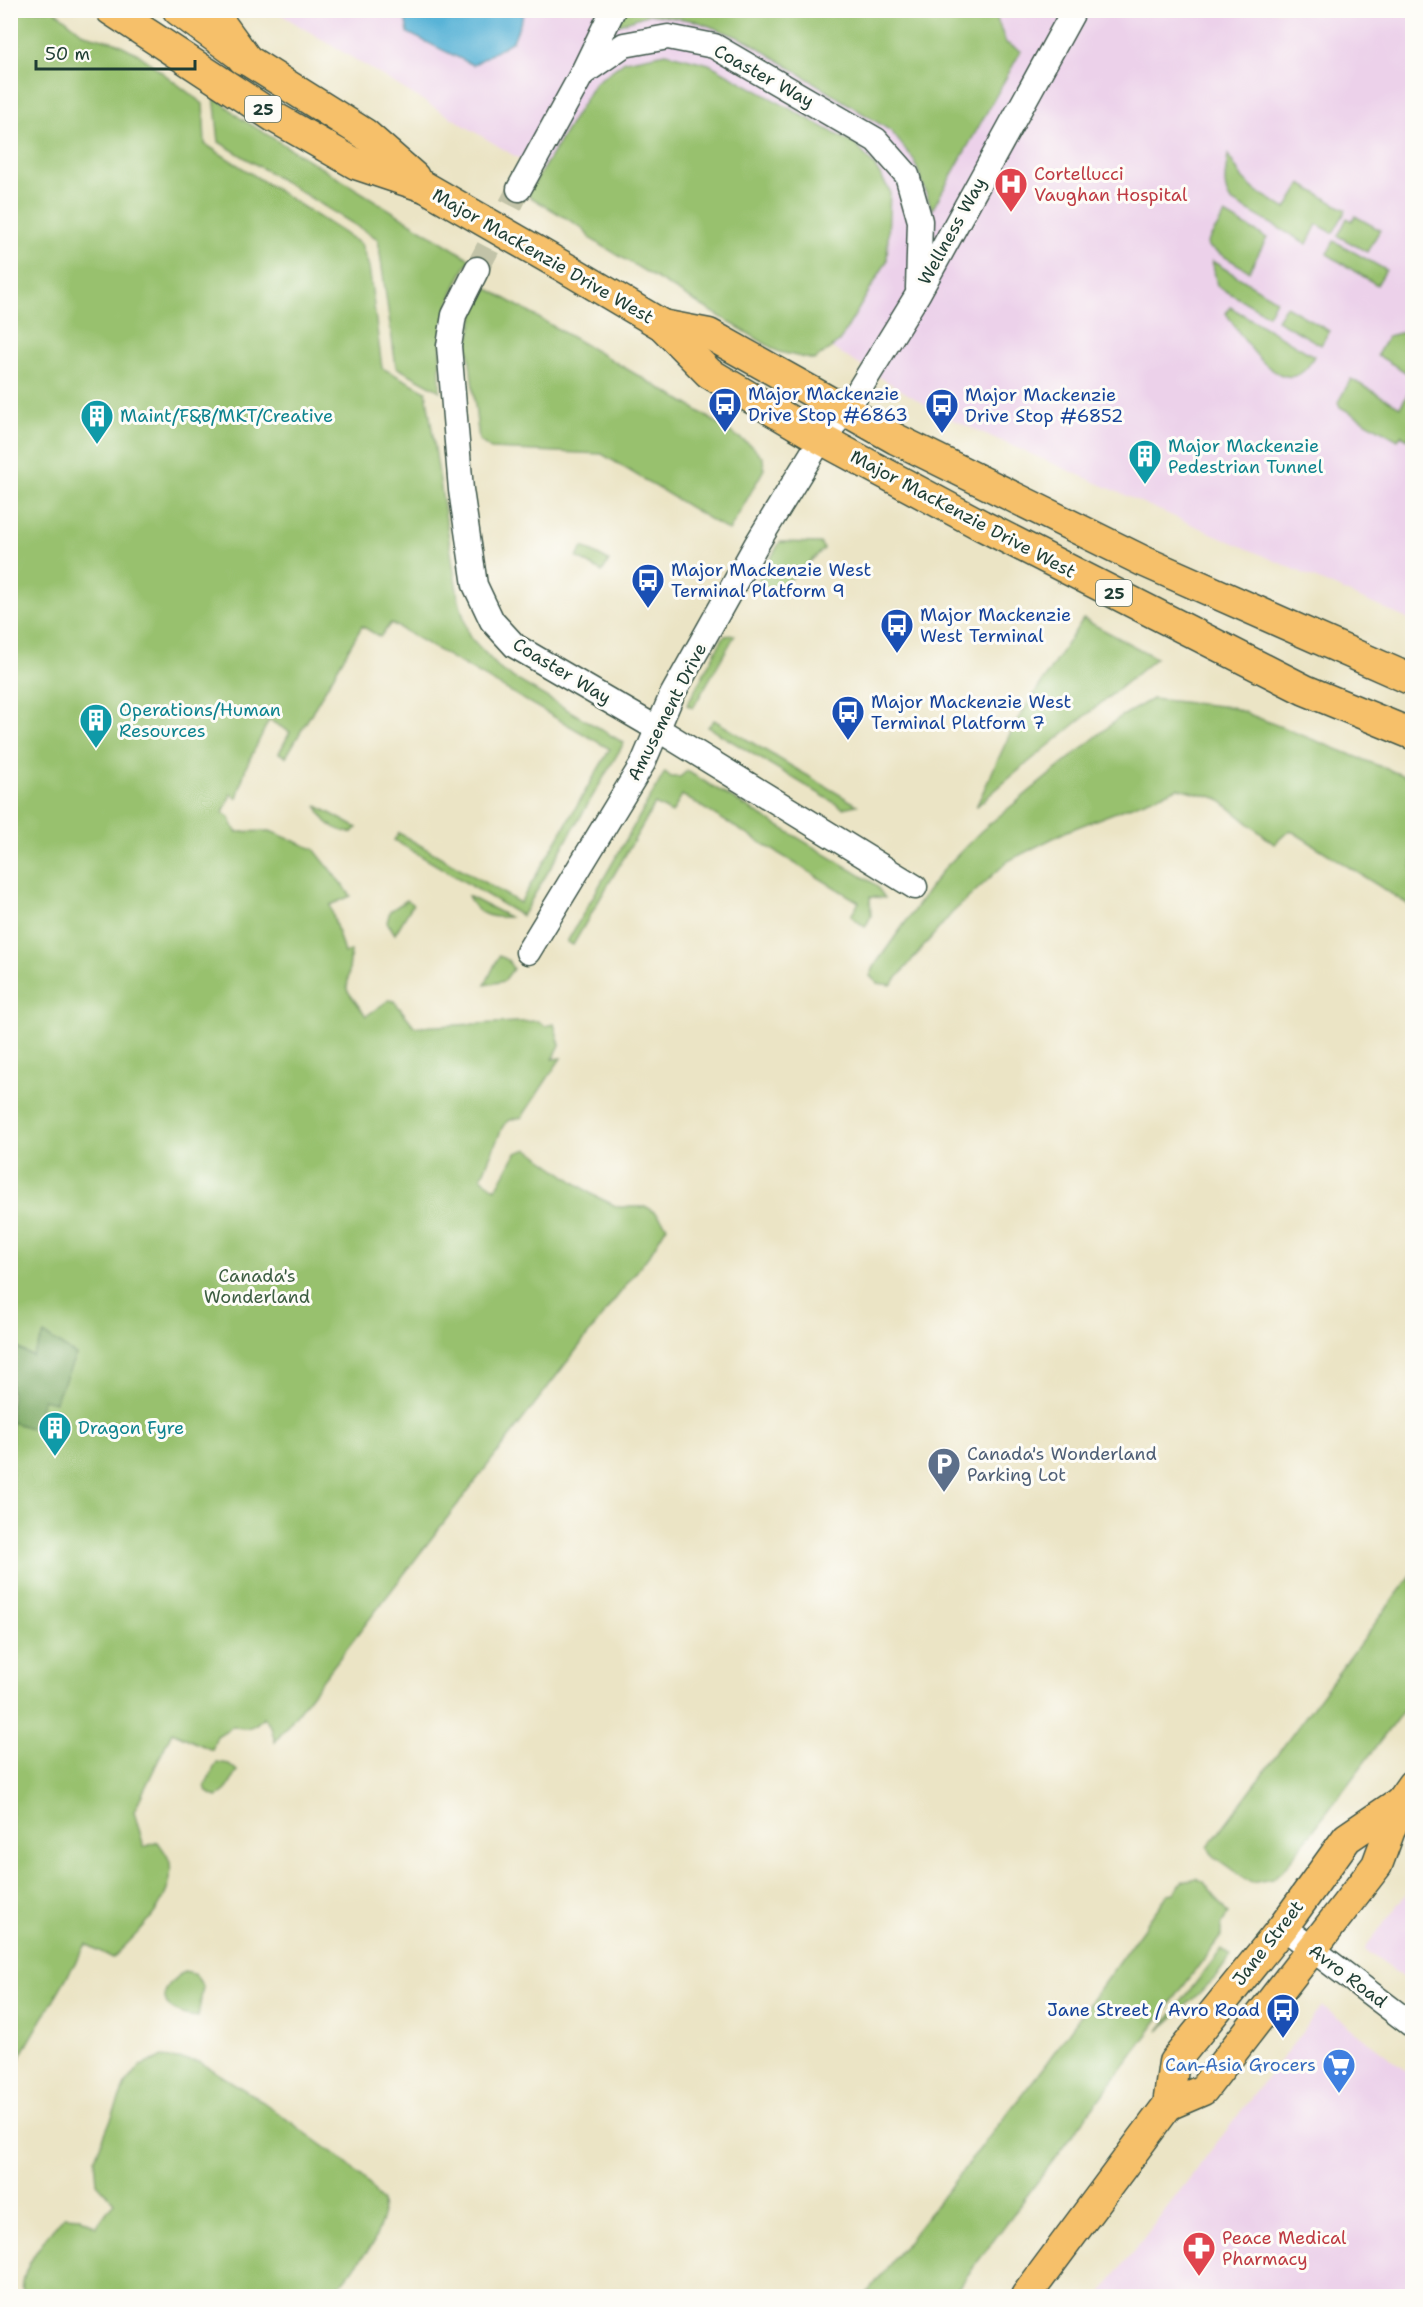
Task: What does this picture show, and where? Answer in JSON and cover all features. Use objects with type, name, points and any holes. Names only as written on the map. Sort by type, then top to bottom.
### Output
[{"type":"highway","points":[[209,10],[244,58]]},
{"type":"main road","name":"Major MacKenzie Drive West","points":[[111,10],[274,117],[356,164],[425,187],[662,325],[709,373],[821,440],[981,525],[1305,690],[1413,734]]},
{"type":"main road","name":"Major MacKenzie Drive West","points":[[178,10],[244,58],[365,134],[425,187]]},
{"type":"main road","name":"Major MacKenzie Drive West","points":[[662,325],[709,334],[896,440],[1143,561],[1413,680]]},
{"type":"main road","name":"Jane Street","points":[[1026,2296],[1168,2105],[1174,2062],[1283,1927],[1347,1838],[1406,1793]]},
{"type":"main road","name":"Jane Street","points":[[1168,2105],[1203,2090],[1377,1865],[1406,1793]]},
{"type":"street","points":[[582,74],[613,10]]},
{"type":"street","name":"Wellness Way","points":[[821,440],[846,411],[918,294],[1069,12]]},
{"type":"street","name":"Coaster Way","points":[[519,189],[582,74],[624,45],[668,37],[714,46],[876,140],[907,175],[920,222],[918,294]]},
{"type":"street","name":"Coaster Way","points":[[477,269],[454,315],[449,346],[461,490],[475,585],[492,621],[515,646],[656,728],[915,887]]},
{"type":"street","name":"Amusement Drive","points":[[528,952],[644,762],[656,728],[672,695],[756,545],[821,440]]},
{"type":"street","name":"Avro Road","points":[[1283,1927],[1413,2025]]},
{"type":"shaded area","name":"Cortellucci Vaughan Hospital","points":[[275,11],[1412,11],[1412,621],[944,416]]},
{"type":"shaded area","points":[[1412,1887],[1412,1984],[1364,1949]]},
{"type":"shaded area","points":[[1322,2006],[1412,2075],[1412,2296],[1099,2296]]},
{"type":"green space","name":"Canada's Wonderland","points":[[54,10],[84,34],[115,42],[138,54],[203,104],[205,144],[361,244],[369,267],[382,368],[426,391],[458,597],[469,636],[502,671],[624,743],[522,916],[394,840],[399,833],[520,903],[610,749],[391,623],[380,637],[362,626],[286,757],[279,753],[290,732],[269,720],[246,767],[237,798],[231,794],[223,813],[229,817],[236,832],[270,831],[314,849],[351,896],[330,905],[344,953],[351,951],[347,990],[366,1016],[389,1000],[394,1001],[415,1027],[538,1021],[545,1026],[554,1024],[560,1045],[553,1059],[561,1058],[522,1117],[510,1120],[503,1126],[481,1178],[496,1189],[516,1153],[528,1149],[593,1195],[618,1207],[647,1207],[657,1214],[667,1226],[650,1254],[275,1742],[271,1727],[263,1717],[253,1726],[242,1728],[233,1726],[217,1736],[212,1750],[172,1732],[134,1811],[144,1847],[158,1842],[170,1863],[170,1877],[161,1903],[143,1927],[113,1958],[86,1944],[12,2071],[10,11]]},
{"type":"green space","points":[[623,10],[994,11],[1006,43],[1021,51],[932,210],[914,160],[891,131],[748,41],[696,21],[649,14],[614,26]]},
{"type":"green space","points":[[666,53],[709,64],[856,145],[874,165],[890,191],[887,261],[839,342],[814,360],[779,352],[591,239],[581,227],[527,195],[595,83],[625,61]]},
{"type":"green space","points":[[214,95],[240,118],[470,259],[453,292],[444,323],[440,354],[440,391],[396,367],[378,239],[219,142]]},
{"type":"green space","points":[[1228,155],[1243,179],[1256,191],[1286,209],[1301,184],[1346,210],[1333,233],[1317,224],[1307,244],[1231,201],[1225,185]]},
{"type":"green space","points":[[1225,214],[1267,238],[1249,271],[1208,247],[1207,243]]},
{"type":"green space","points":[[1355,216],[1380,230],[1367,252],[1338,236],[1347,218],[1352,221]]},
{"type":"green space","points":[[1334,241],[1386,270],[1377,285],[1327,254]]},
{"type":"green space","points":[[1212,261],[1276,300],[1268,315],[1217,286]]},
{"type":"green space","points":[[480,284],[689,405],[752,446],[763,458],[764,469],[729,531],[602,454],[491,449],[479,440],[468,345]]},
{"type":"green space","points":[[1286,306],[1329,331],[1321,345],[1277,320]]},
{"type":"green space","points":[[1230,307],[1314,356],[1303,371],[1291,376],[1279,374],[1266,365],[1243,338],[1226,313]]},
{"type":"green space","points":[[1412,333],[1412,376],[1377,355],[1388,336]]},
{"type":"green space","points":[[1351,379],[1400,407],[1409,392],[1412,394],[1412,430],[1408,439],[1401,435],[1398,440],[1340,407],[1338,402]]},
{"type":"green space","points":[[780,542],[820,543],[824,549],[772,596],[760,593],[755,586]]},
{"type":"green space","points":[[583,547],[609,561],[602,572],[577,557]]},
{"type":"green space","points":[[1083,619],[1156,658],[976,807],[1014,725]]},
{"type":"green space","points":[[735,635],[693,708],[687,705],[724,636]]},
{"type":"green space","points":[[1152,699],[1231,707],[1412,779],[1412,907],[1290,830],[1274,844],[1217,798],[1178,788],[1067,831],[1008,861],[952,913],[891,985],[877,983],[870,976],[875,965],[942,871],[981,831],[1120,717]]},
{"type":"green space","points":[[714,720],[857,805],[843,808],[708,727]]},
{"type":"green space","points":[[687,771],[875,884],[885,898],[870,897],[871,916],[865,927],[851,916],[859,902],[682,795],[672,813],[655,804],[573,945],[567,942],[665,772],[671,777],[680,777]]},
{"type":"green space","points":[[317,806],[357,828],[351,833],[334,828],[322,817]]},
{"type":"green space","points":[[468,896],[509,917],[484,914],[475,907]]},
{"type":"green space","points":[[407,900],[413,904],[395,934],[387,922],[390,911]]},
{"type":"green space","points":[[499,956],[508,960],[513,969],[504,981],[485,985]]},
{"type":"green space","points":[[44,1334],[76,1355],[55,1402],[43,1399],[34,1429],[11,1422],[11,1344],[32,1356]]},
{"type":"green space","points":[[1412,1574],[1412,1699],[1285,1868],[1272,1879],[1251,1883],[1213,1856],[1208,1847]]},
{"type":"green space","points":[[217,1762],[229,1764],[237,1771],[226,1790],[217,1797],[207,1792],[205,1785]]},
{"type":"green space","points":[[1196,1878],[1204,1882],[1228,1914],[1221,1925],[1221,1936],[952,2296],[865,2296],[1042,2069],[1168,1894],[1174,1893],[1183,1881]]},
{"type":"green space","points":[[1222,1949],[1231,1956],[1215,1978],[1158,2032]]},
{"type":"green space","points":[[184,1972],[196,1975],[203,1987],[198,2017],[177,2012],[166,2001],[167,1987]]},
{"type":"green space","points":[[162,2057],[200,2062],[259,2099],[340,2158],[364,2179],[382,2202],[383,2217],[373,2244],[331,2296],[24,2296],[24,2276],[29,2265],[43,2242],[65,2216],[80,2217],[96,2227],[114,2202],[97,2183],[95,2158],[125,2085],[140,2066]]},
{"type":"water","points":[[404,10],[525,11],[513,41],[473,65],[408,33]]},
{"type":"tunnel","points":[[477,269],[519,189]]},
{"type":"place","name":"Cortellucci Vaughan Hospital","points":[[1011,213]]},
{"type":"place","name":"Major Mackenzie Drive Stop #6863","points":[[725,433]]},
{"type":"place","name":"Major Mackenzie Drive Stop #6852","points":[[942,434]]},
{"type":"place","name":"Maint/F&B/MKT/Creative","points":[[97,445]]},
{"type":"place","name":"Major Mackenzie Pedestrian Tunnel","points":[[1145,485]]},
{"type":"place","name":"Major Mackenzie West Terminal Platform 9","points":[[648,609]]},
{"type":"place","name":"Major Mackenzie West Terminal","points":[[897,654]]},
{"type":"place","name":"Major Mackenzie West Terminal Platform 7","points":[[848,741]]},
{"type":"place","name":"Operations/Human Resources","points":[[96,749]]},
{"type":"place","name":"Dragon Fyre","points":[[55,1457]]},
{"type":"place","name":"Canada's Wonderland Parking Lot","points":[[944,1493]]},
{"type":"place","name":"Jane Street / Avro Road","points":[[1283,2039]]},
{"type":"place","name":"Can-Asia Grocers","points":[[1339,2094]]},
{"type":"place","name":"Peace Medical Pharmacy","points":[[1199,2277]]}]
